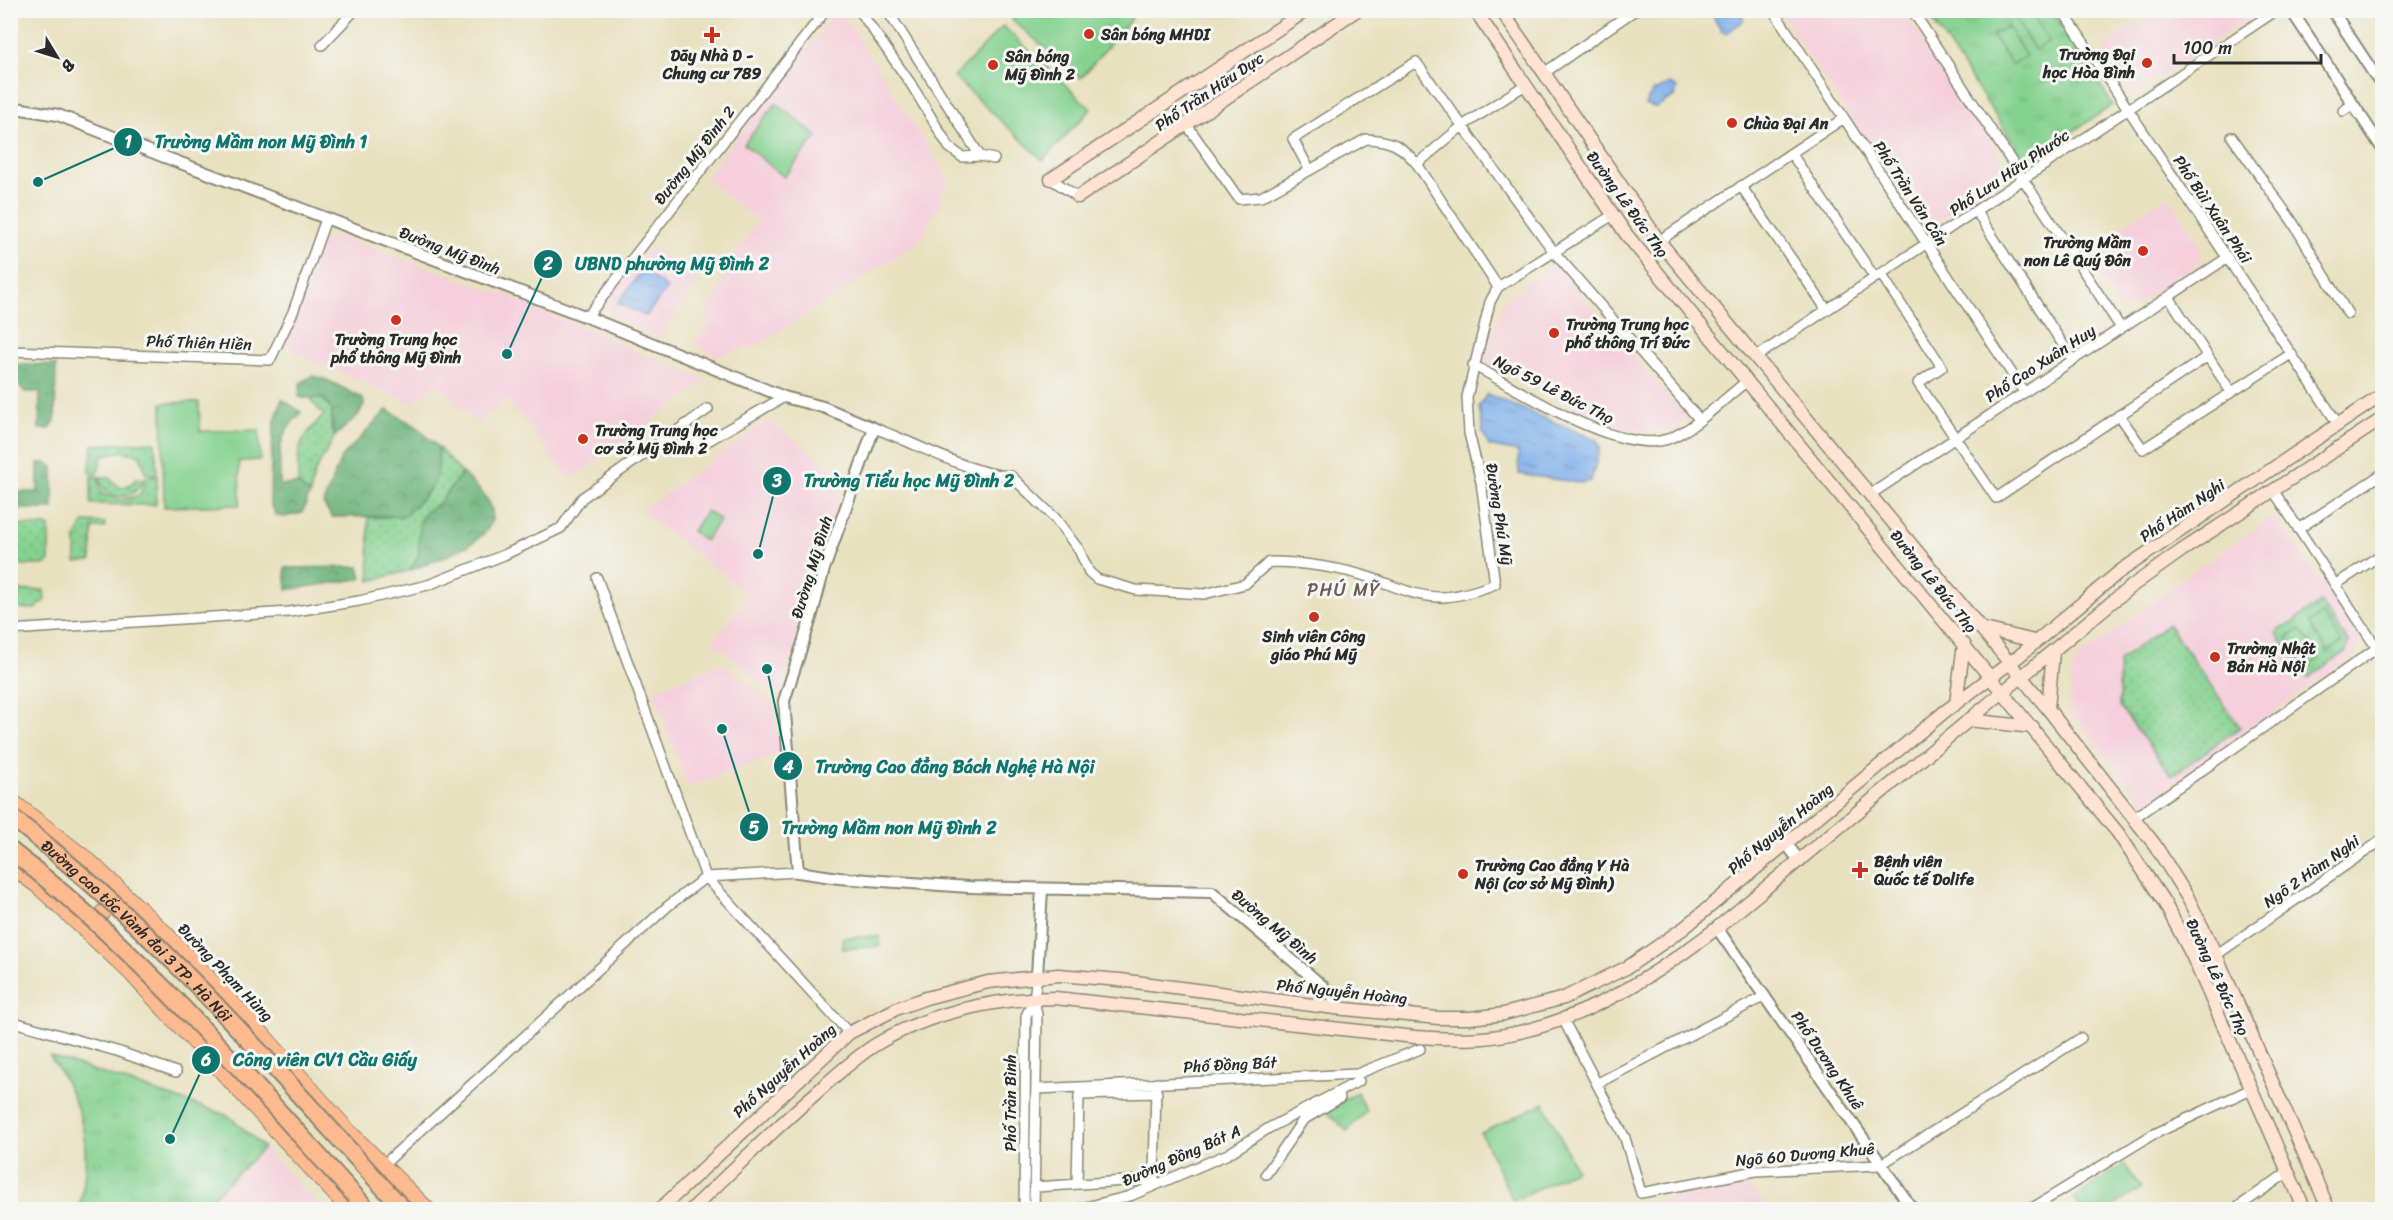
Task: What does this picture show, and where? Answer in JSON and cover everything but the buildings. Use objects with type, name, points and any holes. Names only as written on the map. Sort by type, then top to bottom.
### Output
[{"type":"highway","name":"Đường cao tốc Vành đai 3 TP. Hà Nội","points":[[10,816],[57,854],[147,935],[404,1209]]},
{"type":"highway","name":"Đường cao tốc Vành đai 3 TP. Hà Nội","points":[[10,850],[81,910],[128,954],[368,1209]]},
{"type":"main road","name":"Phố Trần Hữu Dực","points":[[1051,179],[1307,10]]},
{"type":"main road","name":"Phố Trần Hữu Dực","points":[[1078,197],[1357,10]]},
{"type":"main road","name":"Đường Lê Đức Thọ","points":[[1475,10],[1612,215],[1746,382],[2102,811],[2164,902],[2200,972],[2305,1209]]},
{"type":"main road","name":"Đường Lê Đức Thọ","points":[[1501,10],[1659,241],[1871,494],[2135,817],[2182,888],[2216,955],[2329,1209]]},
{"type":"main road","name":"Phố Hàm Nghi","points":[[1991,676],[2119,572],[2382,394]]},
{"type":"main road","name":"Phố Hàm Nghi","points":[[2003,691],[2129,588],[2205,535],[2382,419]]},
{"type":"main road","points":[[1980,628],[2034,641]]},
{"type":"main road","points":[[1956,703],[1964,644]]},
{"type":"main road","points":[[2048,709],[2053,651]]},
{"type":"main road","name":"Phố Nguyễn Hoàng","points":[[659,1209],[849,1033],[898,1008],[926,998],[988,982],[1058,975],[1120,980],[1335,1008],[1438,1018],[1470,1018],[1504,1014],[1564,998],[1596,984],[1655,950],[1787,845],[1991,676]]},
{"type":"main road","points":[[691,1209],[784,1121],[850,1063],[875,1045],[901,1031],[947,1014],[1034,998],[1415,1037],[1484,1038],[1563,1019],[1640,983],[1717,928],[2003,691]]},
{"type":"main road","points":[[1968,720],[2033,727]]},
{"type":"main road","name":"Đường Phạm Hùng","points":[[10,799],[56,833],[122,891],[256,1027],[347,1129],[429,1209]]},
{"type":"main road","points":[[10,866],[37,886],[130,973],[349,1209]]},
{"type":"main road","points":[[86,930],[122,891]]},
{"type":"street","points":[[322,45],[354,10]]},
{"type":"street","name":"Đường Mỹ Đình 2","points":[[587,317],[826,10]]},
{"type":"street","points":[[859,10],[911,84],[949,147],[962,157],[980,156],[994,159]]},
{"type":"street","points":[[887,10],[980,156]]},
{"type":"street","points":[[1544,73],[1635,10]]},
{"type":"street","name":"Phố Trần Văn Cẩn","points":[[1773,10],[2024,392]]},
{"type":"street","points":[[1912,10],[2121,327]]},
{"type":"street","name":"Phố Bùi Xuân Phái","points":[[2062,10],[2338,424]]},
{"type":"street","name":"Phố Lưu Hữu Phước","points":[[1756,357],[2277,10]]},
{"type":"street","points":[[2291,10],[2382,148]]},
{"type":"street","points":[[2332,10],[2382,86]]},
{"type":"street","points":[[1309,169],[1293,139],[1416,62],[1554,252],[1699,419]]},
{"type":"street","points":[[1417,164],[1461,127],[1525,85]]},
{"type":"street","points":[[2343,111],[2353,104]]},
{"type":"street","name":"Đường Mỹ Đình","points":[[10,107],[76,120],[150,152],[587,317],[784,397],[823,407],[874,428],[824,569],[784,701],[798,872],[839,878],[1042,889],[1212,892],[1333,995],[1335,1008]]},
{"type":"street","points":[[1659,241],[1844,118]]},
{"type":"street","points":[[1187,125],[1239,200],[1261,197],[1366,139],[1383,140],[1404,148],[1417,164],[1498,288],[1612,215]]},
{"type":"street","points":[[2232,137],[2292,221],[2348,314]]},
{"type":"street","points":[[1791,153],[1942,367],[1918,383],[1996,498],[2208,356]]},
{"type":"street","points":[[1051,179],[1078,197]]},
{"type":"street","points":[[1741,186],[1827,310]]},
{"type":"street","points":[[1976,211],[2073,360]]},
{"type":"street","name":"Phố Thiên Hiền","points":[[10,351],[270,360],[293,312],[326,219]]},
{"type":"street","name":"Phố Cao Xuân Huy","points":[[1871,494],[2227,258]]},
{"type":"street","name":"Đường Phú Mỹ","points":[[874,428],[911,441],[991,476],[1011,476],[1055,518],[1097,579],[1136,590],[1204,594],[1245,584],[1269,562],[1293,562],[1372,578],[1414,595],[1444,597],[1495,584],[1489,530],[1470,432],[1467,397],[1490,302],[1498,288]]},
{"type":"street","points":[[2169,297],[2231,392]]},
{"type":"street","points":[[2119,415],[2143,449],[2292,354]]},
{"type":"street","name":"Ngõ 59 Lê Đức Thọ","points":[[1473,365],[1605,434],[1633,441],[1667,439],[1699,419],[1746,382]]},
{"type":"street","points":[[675,434],[704,443],[784,397]]},
{"type":"street","points":[[10,630],[289,612],[359,601],[428,585],[504,555],[561,528],[582,498],[708,409]]},
{"type":"street","points":[[2298,529],[2382,474]]},
{"type":"street","points":[[2273,490],[2379,651]]},
{"type":"street","points":[[2194,521],[2205,535]]},
{"type":"street","points":[[2335,585],[2382,554]]},
{"type":"street","points":[[597,578],[706,877],[849,1033]]},
{"type":"street","points":[[2135,817],[2379,651],[2382,635]]},
{"type":"street","name":"Ngõ 2 Hàm Nghi","points":[[2216,955],[2382,840]]},
{"type":"street","points":[[1787,845],[1800,861]]},
{"type":"street","points":[[383,1165],[668,906],[706,877],[798,872]]},
{"type":"street","name":"Phố Trần Bình","points":[[1024,1209],[1026,1016],[1034,998],[1037,976],[1042,889]]},
{"type":"street","name":"Phố Dương Khuê","points":[[1717,928],[1880,1165],[1913,1209]]},
{"type":"street","points":[[1563,1019],[1598,1083],[1765,996]]},
{"type":"street","name":"Phố Trần Bình","points":[[1034,998],[1037,1016],[1034,1209]]},
{"type":"street","points":[[10,1021],[120,1052],[176,1072]]},
{"type":"street","name":"Ngõ 60 Dương Khuê","points":[[1598,1083],[1625,1138],[1641,1193],[1756,1171],[1880,1165],[2081,1038]]},
{"type":"street","name":"Phố Đồng Bát","points":[[1036,1089],[1157,1088],[1357,1074],[1420,1049]]},
{"type":"street","name":"Đường Đồng Bát A","points":[[1074,1209],[1130,1196],[1228,1154],[1269,1128],[1360,1084],[1303,1120],[1266,1174]]},
{"type":"street","points":[[1035,1187],[1154,1179],[1157,1088],[1080,1095],[1077,1184]]},
{"type":"street","points":[[2029,1209],[2152,1135],[2251,1089]]},
{"type":"street","points":[[2234,1209],[2289,1173]]},
{"type":"shaded area","points":[[837,11],[841,11],[949,180],[924,234],[910,247],[762,343],[718,356],[694,345],[709,324],[706,309],[716,298],[732,258],[758,220],[705,178]]},
{"type":"shaded area","points":[[1779,11],[1903,11],[2003,162],[1998,180],[1937,221],[1918,219]]},
{"type":"shaded area","name":"Trường Đại học Hòa Bình","points":[[2157,11],[2239,11],[2245,21],[2133,94],[2102,47]]},
{"type":"shaded area","name":"Trường Mầm non Lê Quý Đôn","points":[[2168,196],[2202,249],[2198,263],[2130,308],[2119,306],[2082,253]]},
{"type":"shaded area","points":[[335,235],[518,300],[707,381],[570,480],[508,399],[478,424],[436,382],[414,404],[295,353],[286,341],[324,241]]},
{"type":"shaded area","points":[[650,247],[699,280],[659,338],[610,315],[608,299]]},
{"type":"shaded area","name":"Trường Trung học phổ thông Trí Đức","points":[[1554,262],[1686,418],[1668,431],[1623,429],[1484,365],[1504,301]]},
{"type":"shaded area","points":[[769,419],[843,478],[780,697],[712,642],[749,596],[641,511]]},
{"type":"shaded area","name":"Trường Nhật Bản Hà Nội","points":[[2274,516],[2360,637],[2357,653],[2145,804],[2069,710],[2074,662],[2189,574]]},
{"type":"shaded area","points":[[722,664],[773,703],[779,754],[688,787],[653,690]]},
{"type":"shaded area","points":[[264,1148],[322,1209],[200,1210]]},
{"type":"shaded area","points":[[1751,1187],[1768,1209],[1658,1209],[1651,1201]]},
{"type":"green space","name":"Sân bóng MHDI","points":[[1020,11],[1123,11],[1132,18],[1081,78],[1012,20]]},
{"type":"green space","points":[[1926,11],[2052,11],[2113,105],[2026,162]]},
{"type":"green space","points":[[2030,11],[2049,41],[2035,50],[2016,20]]},
{"type":"green space","points":[[1003,26],[1091,109],[1043,160],[954,77]]},
{"type":"green space","points":[[2007,26],[2026,56],[2012,65],[1992,35]]},
{"type":"green space","points":[[776,103],[817,136],[784,177],[744,144]]},
{"type":"green space","points":[[11,364],[56,365],[55,421],[50,429],[39,429],[40,392],[25,392],[11,375]]},
{"type":"green space","points":[[312,376],[327,380],[363,398],[364,405],[358,415],[335,436],[332,412],[328,403],[320,399],[299,397],[300,383]]},
{"type":"green space","points":[[282,399],[301,412],[283,437],[280,453],[280,485],[298,484],[310,494],[302,513],[283,517],[276,515],[270,503],[274,424]]},
{"type":"green space","points":[[312,399],[323,400],[332,410],[331,429],[335,436],[314,474],[310,494],[298,484],[298,461],[303,439],[324,415],[312,402]]},
{"type":"green space","points":[[199,402],[200,431],[259,430],[260,460],[239,461],[240,505],[164,507],[162,403]]},
{"type":"green space","points":[[387,410],[416,426],[438,447],[438,470],[432,486],[405,516],[332,517],[323,504],[341,458]]},
{"type":"green space","points":[[155,442],[157,474],[146,474],[140,455],[123,451],[103,455],[97,474],[89,472],[93,445]]},
{"type":"green space","points":[[438,447],[462,473],[439,503],[424,513],[420,520],[419,553],[411,570],[370,581],[368,518],[405,516],[427,494],[438,470]]},
{"type":"green space","points":[[38,463],[47,463],[53,467],[53,509],[11,509],[11,492],[38,492]]},
{"type":"green space","points":[[462,473],[490,505],[492,517],[488,529],[466,547],[411,570],[419,553],[420,520],[424,513],[439,503]]},
{"type":"green space","points":[[91,476],[98,477],[102,494],[122,500],[140,495],[146,477],[157,476],[156,505],[91,504]]},
{"type":"green space","points":[[100,477],[108,477],[121,488],[131,484],[137,478],[143,479],[134,492],[127,496],[120,496],[107,491]]},
{"type":"green space","points":[[707,511],[720,520],[705,541],[692,531]]},
{"type":"green space","points":[[84,522],[105,523],[105,528],[93,528],[91,561],[76,562],[76,537]]},
{"type":"green space","points":[[11,525],[49,526],[49,562],[43,565],[11,565]]},
{"type":"green space","points":[[359,567],[362,578],[359,579],[287,590],[285,568]]},
{"type":"green space","points":[[44,590],[45,600],[35,609],[11,608],[11,591]]},
{"type":"green space","points":[[2321,602],[2348,642],[2346,651],[2308,678],[2276,633]]},
{"type":"green space","points":[[2323,614],[2342,643],[2328,652],[2309,623]]},
{"type":"green space","points":[[2168,624],[2240,727],[2172,776],[2119,706],[2119,661]]},
{"type":"green space","points":[[2300,629],[2320,658],[2307,667],[2287,638]]},
{"type":"green space","points":[[879,936],[880,946],[843,949],[842,938]]},
{"type":"green space","points":[[50,1056],[229,1116],[264,1148],[200,1209],[79,1209],[85,1167],[83,1129],[71,1093]]},
{"type":"green space","points":[[1357,1092],[1366,1111],[1347,1131],[1326,1111]]},
{"type":"green space","points":[[1544,1103],[1576,1170],[1513,1201],[1481,1133]]},
{"type":"green space","points":[[2124,1164],[2141,1188],[2110,1209],[2081,1209],[2074,1198]]},
{"type":"water","points":[[1710,11],[1740,11],[1744,20],[1727,33],[1722,32]]},
{"type":"water","points":[[1669,84],[1677,88],[1675,96],[1656,107],[1645,105],[1652,92]]},
{"type":"water","points":[[642,270],[667,288],[646,316],[618,303]]},
{"type":"water","points":[[1487,394],[1597,440],[1600,447],[1591,481],[1581,483],[1519,474],[1518,452],[1489,446],[1483,433],[1479,407]]},
{"type":"place","name":"Sân bóng MHDI","points":[[1089,34]]},
{"type":"place","name":"Dãy Nhà D - Chung cư 789","points":[[712,35]]},
{"type":"place","name":"Trường Đại học Hòa Bình","points":[[2147,63]]},
{"type":"place","name":"Sân bóng Mỹ Đình 2","points":[[993,65]]},
{"type":"place","name":"Chùa Đại An","points":[[1732,123]]},
{"type":"place","name":"Trường Mầm non Mỹ Đình 1","points":[[38,182]]},
{"type":"place","name":"Trường Mầm non Lê Quý Đôn","points":[[2143,251]]},
{"type":"place","name":"Trường Trung học phổ thông Mỹ Đình","points":[[396,320]]},
{"type":"place","name":"Trường Trung học phổ thông Trí Đức","points":[[1554,333]]},
{"type":"place","name":"UBND phường Mỹ Đình 2","points":[[507,354]]},
{"type":"place","name":"Trường Trung học cơ sở Mỹ Đình 2","points":[[583,439]]},
{"type":"place","name":"Trường Tiểu học Mỹ Đình 2","points":[[758,554]]},
{"type":"place","name":"Sinh viên Công giáo Phú Mỹ","points":[[1314,617]]},
{"type":"place","name":"Trường Nhật Bản Hà Nội","points":[[2215,657]]},
{"type":"place","name":"Trường Cao đẳng Bách Nghệ Hà Nội","points":[[767,669]]},
{"type":"place","name":"Trường Mầm non Mỹ Đình 2","points":[[722,729]]},
{"type":"place","name":"Bệnh viện Quốc tế Dolife","points":[[1860,870]]},
{"type":"place","name":"Trường Cao đẳng Y Hà Nội (cơ sở Mỹ Đình)","points":[[1463,874]]},
{"type":"place","name":"Công viên CV1 Cầu Giấy","points":[[170,1139]]},
{"type":"district","name":"PHÚ MỸ","points":[[1344,590]]}]
